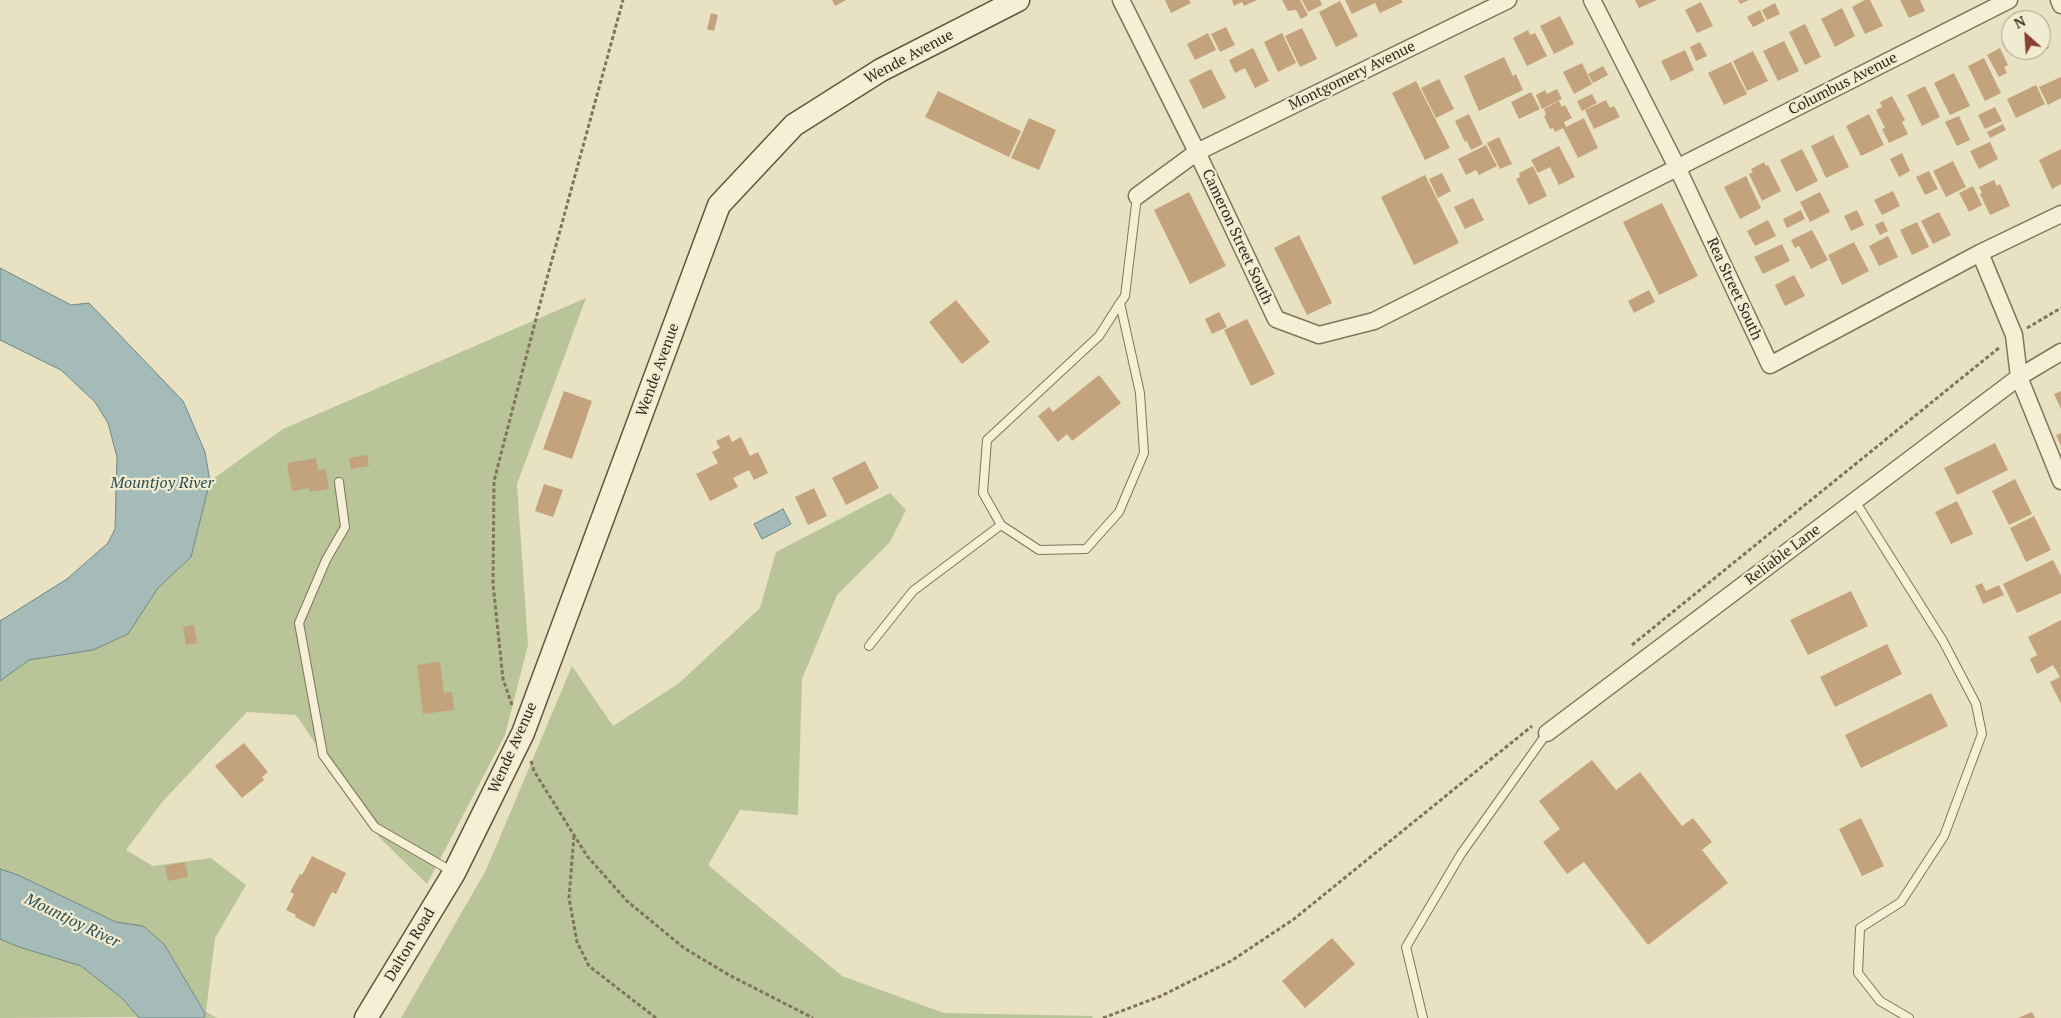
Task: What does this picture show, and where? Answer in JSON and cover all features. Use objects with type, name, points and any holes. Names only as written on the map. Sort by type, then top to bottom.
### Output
[{"type":"street","name":"Wende Avenue","points":[[454,873],[523,733],[719,204],[794,125],[881,70],[1018,0]]},
{"type":"street","name":"Cameron Street South","points":[[1121,0],[1197,152],[1276,319],[1319,335],[1374,321],[1677,167]]},
{"type":"street","name":"Montgomery Avenue","points":[[1137,196],[1197,152],[1508,0]]},
{"type":"street","name":"Rea Street South","points":[[1592,0],[1677,167],[1770,365],[1980,253]]},
{"type":"street","name":"Columbus Avenue","points":[[1677,167],[2009,0]]},
{"type":"street","points":[[2059,0],[2061,5]]},
{"type":"street","points":[[2061,214],[1980,253],[2014,335],[2019,377],[2061,481]]},
{"type":"street","name":"Reliable Lane","points":[[1541,729],[1854,501],[2019,377],[2061,352]]},
{"type":"street","name":"Dalton Road","points":[[366,1018],[454,873]]},
{"type":"lane","points":[[1120,303],[1140,394],[1144,453],[1119,512],[1086,549],[1039,550],[1001,525],[983,493],[987,440],[1099,336],[1120,303],[1125,296],[1137,196]]},
{"type":"lane","points":[[339,482],[345,527],[326,560],[298,624],[323,755],[375,827],[454,873]]},
{"type":"lane","points":[[1854,501],[1943,641],[1976,704],[1982,734],[1944,836],[1902,902],[1860,928],[1858,974],[1880,1001],[1909,1018]]},
{"type":"lane","points":[[869,646],[914,591],[1001,525]]},
{"type":"lane","points":[[1423,1018],[1406,947],[1460,854],[1541,729]]},
{"type":"path","points":[[1627,649],[2014,335],[2061,308]]},
{"type":"path","points":[[1103,1018],[1162,996],[1231,961],[1294,919],[1541,729]]},
{"type":"path","points":[[574,836],[569,898],[577,942],[589,966],[656,1018]]},
{"type":"green space","points":[[586,298],[517,484],[528,645],[505,735],[427,884],[379,837],[296,715],[247,712],[163,801],[126,850],[153,866],[211,858],[246,885],[215,938],[206,1012],[217,1018],[204,1018],[205,1012],[164,944],[143,926],[116,922],[18,875],[0,869],[0,681],[29,660],[93,650],[128,634],[158,588],[191,557],[210,481],[283,429]]},
{"type":"green space","points":[[890,493],[906,510],[890,542],[837,595],[802,679],[798,815],[740,810],[708,865],[842,976],[944,1013],[1093,1016],[1092,1018],[401,1018],[486,870],[572,666],[613,726],[678,684],[760,608],[776,552]]},
{"type":"green space","points":[[0,939],[19,947],[81,966],[123,999],[139,1017],[0,1018]]},
{"type":"water","name":"Mountjoy River","points":[[0,268],[71,305],[89,303],[183,401],[205,452],[210,481],[191,557],[158,588],[128,634],[93,650],[29,660],[0,681],[0,621],[67,579],[108,543],[115,529],[117,457],[108,423],[95,402],[61,370],[0,340]]},
{"type":"water","points":[[783,509],[791,524],[762,539],[754,524]]},
{"type":"water","name":"Mountjoy River","points":[[0,869],[18,875],[116,922],[143,926],[164,944],[205,1013],[204,1018],[139,1018],[123,999],[81,966],[19,947],[0,939]]},
{"type":"building","points":[[832,0],[846,0],[835,6]]},
{"type":"building","points":[[1165,0],[1189,0],[1191,3],[1171,13]]},
{"type":"building","points":[[1232,0],[1257,0],[1244,6],[1242,2],[1234,6]]},
{"type":"building","points":[[1282,0],[1300,0],[1308,15],[1301,19],[1296,10],[1288,11]]},
{"type":"building","points":[[1302,0],[1320,0],[1322,5],[1308,12]]},
{"type":"building","points":[[1345,0],[1401,0],[1403,2],[1380,13],[1375,3],[1352,14]]},
{"type":"building","points":[[1635,0],[1657,0],[1639,8]]},
{"type":"building","points":[[1738,0],[1749,0],[1740,4]]},
{"type":"building","points":[[1865,0],[1870,0],[1883,26],[1865,34],[1852,7]]},
{"type":"building","points":[[1900,0],[1920,0],[1925,11],[1909,18]]},
{"type":"building","points":[[1340,1],[1358,36],[1336,47],[1319,12]]},
{"type":"building","points":[[1701,2],[1713,26],[1697,33],[1685,10]]},
{"type":"building","points":[[1775,3],[1780,14],[1767,20],[1762,10]]},
{"type":"building","points":[[1842,8],[1855,36],[1835,47],[1821,19]]},
{"type":"building","points":[[1760,10],[1765,21],[1753,27],[1747,17]]},
{"type":"building","points":[[711,13],[718,15],[714,31],[707,29]]},
{"type":"building","points":[[1560,16],[1574,44],[1554,54],[1540,26]]},
{"type":"building","points":[[1805,24],[1821,57],[1805,65],[1789,32]]},
{"type":"building","points":[[1226,27],[1235,45],[1220,52],[1211,34]]},
{"type":"building","points":[[1302,28],[1317,59],[1300,67],[1285,36]]},
{"type":"building","points":[[1528,30],[1530,35],[1535,33],[1547,56],[1527,66],[1513,38]]},
{"type":"building","points":[[1208,33],[1216,50],[1195,60],[1187,44]]},
{"type":"building","points":[[1282,33],[1296,63],[1278,72],[1264,42]]},
{"type":"building","points":[[1784,41],[1799,71],[1778,81],[1763,51]]},
{"type":"building","points":[[1700,42],[1707,56],[1696,61],[1690,47]]},
{"type":"building","points":[[1253,48],[1269,81],[1255,88],[1245,68],[1235,73],[1229,60]]},
{"type":"building","points":[[2000,48],[2001,60],[2006,60],[2008,65],[2004,67],[2007,73],[1999,77],[1987,55]]},
{"type":"building","points":[[1685,50],[1694,70],[1671,81],[1661,61]]},
{"type":"building","points":[[1753,51],[1768,81],[1747,91],[1733,61]]},
{"type":"building","points":[[1504,57],[1513,76],[1516,74],[1523,90],[1479,111],[1464,76]]},
{"type":"building","points":[[1984,58],[2001,93],[1985,101],[1968,66]]},
{"type":"building","points":[[1731,62],[1747,94],[1724,105],[1708,73]]},
{"type":"building","points":[[1582,63],[1592,84],[1574,94],[1563,72]]},
{"type":"building","points":[[1603,66],[1608,75],[1593,83],[1588,74]]},
{"type":"building","points":[[1211,69],[1226,98],[1203,109],[1189,80]]},
{"type":"building","points":[[1954,73],[1970,106],[1950,115],[1934,83]]},
{"type":"building","points":[[2061,77],[2061,98],[2048,105],[2039,87]]},
{"type":"building","points":[[1439,79],[1454,109],[1436,118],[1421,88]]},
{"type":"building","points":[[1416,81],[1450,148],[1425,160],[1392,93]]},
{"type":"building","points":[[2036,85],[2045,104],[2016,118],[2007,99]]},
{"type":"building","points":[[1925,86],[1940,117],[1922,126],[1907,95]]},
{"type":"building","points":[[1557,89],[1562,99],[1542,109],[1536,95],[1545,90],[1547,94]]},
{"type":"building","points":[[938,91],[1021,131],[1009,157],[925,117]]},
{"type":"building","points":[[1531,92],[1540,109],[1519,119],[1511,102]]},
{"type":"building","points":[[1592,94],[1597,103],[1582,111],[1577,101]]},
{"type":"building","points":[[1892,96],[1905,120],[1902,122],[1908,134],[1889,143],[1882,129],[1885,128],[1876,110],[1882,107],[1880,102]]},
{"type":"building","points":[[1606,100],[1610,108],[1614,106],[1620,117],[1594,129],[1585,110]]},
{"type":"building","points":[[1559,101],[1562,107],[1565,105],[1572,118],[1564,122],[1566,127],[1584,118],[1598,148],[1578,158],[1563,128],[1555,132],[1553,128],[1550,129],[1544,116],[1546,115],[1544,109]]},
{"type":"building","points":[[1995,107],[2002,121],[1985,129],[1978,115]]},
{"type":"building","points":[[1469,114],[1483,144],[1471,150],[1455,121]]},
{"type":"building","points":[[1869,114],[1884,145],[1861,156],[1846,126]]},
{"type":"building","points":[[1959,116],[1970,140],[1957,146],[1945,122]]},
{"type":"building","points":[[1029,118],[1056,130],[1039,170],[1011,158]]},
{"type":"building","points":[[2003,124],[2006,130],[1990,138],[1987,132]]},
{"type":"building","points":[[1833,135],[1849,167],[1826,178],[1811,146]]},
{"type":"building","points":[[1499,137],[1512,164],[1500,169],[1487,143]]},
{"type":"building","points":[[1990,142],[1998,159],[1979,169],[1970,151]]},
{"type":"building","points":[[1486,145],[1497,166],[1479,175],[1476,170],[1466,175],[1458,159]]},
{"type":"building","points":[[1559,146],[1575,177],[1559,185],[1550,167],[1538,173],[1531,160]]},
{"type":"building","points":[[1802,149],[1818,181],[1796,192],[1780,160]]},
{"type":"building","points":[[2061,149],[2061,184],[2052,189],[2039,160]]},
{"type":"building","points":[[1902,153],[1910,171],[1899,177],[1890,159]]},
{"type":"building","points":[[1953,161],[1966,187],[1946,197],[1933,171]]},
{"type":"building","points":[[1764,162],[1766,166],[1768,165],[1781,191],[1762,201],[1749,174],[1753,172],[1751,169]]},
{"type":"building","points":[[1533,166],[1547,196],[1529,205],[1516,179],[1520,177],[1519,173]]},
{"type":"building","points":[[1929,171],[1938,189],[1925,195],[1916,177]]},
{"type":"building","points":[[1442,173],[1451,191],[1438,198],[1429,179]]},
{"type":"building","points":[[1425,175],[1459,243],[1414,265],[1381,197]]},
{"type":"building","points":[[1746,176],[1761,208],[1740,219],[1724,187]]},
{"type":"building","points":[[1994,180],[1997,186],[2000,184],[2010,206],[1990,215],[1980,194],[1982,193],[1979,187]]},
{"type":"building","points":[[1973,186],[1982,205],[1969,212],[1959,193]]},
{"type":"building","points":[[1893,191],[1900,206],[1882,215],[1874,200]]},
{"type":"building","points":[[1189,192],[1226,266],[1190,284],[1154,210]]},
{"type":"building","points":[[1820,192],[1830,212],[1810,222],[1800,202]]},
{"type":"building","points":[[1473,198],[1484,220],[1465,229],[1454,207]]},
{"type":"building","points":[[1662,203],[1698,276],[1659,295],[1623,222]]},
{"type":"building","points":[[1801,210],[1805,219],[1787,228],[1783,219]]},
{"type":"building","points":[[1857,210],[1864,225],[1851,231],[1844,216]]},
{"type":"building","points":[[1939,212],[1951,235],[1933,244],[1921,221]]},
{"type":"building","points":[[1768,220],[1776,236],[1755,246],[1747,231]]},
{"type":"building","points":[[1883,221],[1888,231],[1880,235],[1875,225]]},
{"type":"building","points":[[1917,222],[1929,247],[1912,255],[1900,230]]},
{"type":"building","points":[[1812,230],[1828,260],[1811,269],[1799,246],[1795,248],[1791,240]]},
{"type":"building","points":[[1299,235],[1332,303],[1307,315],[1274,248]]},
{"type":"building","points":[[1888,236],[1898,257],[1879,266],[1869,246]]},
{"type":"building","points":[[1854,242],[1869,271],[1842,285],[1828,255]]},
{"type":"building","points":[[1782,244],[1790,261],[1763,274],[1754,257]]},
{"type":"building","points":[[1794,275],[1805,296],[1785,306],[1775,285]]},
{"type":"building","points":[[1649,290],[1655,302],[1634,313],[1628,301]]},
{"type":"building","points":[[956,300],[990,342],[962,364],[929,322]]},
{"type":"building","points":[[1219,312],[1227,327],[1212,334],[1205,319]]},
{"type":"building","points":[[1247,319],[1275,374],[1251,386],[1224,330]]},
{"type":"building","points":[[1099,375],[1121,403],[1072,441],[1067,434],[1058,442],[1038,416],[1049,407],[1053,412]]},
{"type":"building","points":[[564,391],[592,401],[572,459],[543,449]]},
{"type":"building","points":[[2061,391],[2061,409],[2054,394]]},
{"type":"building","points":[[2061,433],[2061,446],[2056,435]]},
{"type":"building","points":[[729,435],[732,442],[741,437],[750,456],[758,452],[768,473],[754,480],[749,470],[733,478],[738,487],[710,501],[696,474],[718,463],[712,452],[720,448],[716,441]]},
{"type":"building","points":[[1995,443],[2008,470],[1957,495],[1944,468]]},
{"type":"building","points":[[367,455],[369,466],[351,469],[349,458]]},
{"type":"building","points":[[316,458],[318,470],[326,469],[329,489],[309,492],[309,488],[292,491],[287,463]]},
{"type":"building","points":[[865,461],[879,488],[846,505],[832,478]]},
{"type":"building","points":[[2015,479],[2032,514],[2009,525],[1992,491]]},
{"type":"building","points":[[544,484],[563,490],[553,517],[535,511]]},
{"type":"building","points":[[814,488],[827,516],[808,525],[795,497]]},
{"type":"building","points":[[1957,501],[1973,534],[1951,544],[1935,512]]},
{"type":"building","points":[[2034,516],[2051,550],[2026,562],[2010,528]]},
{"type":"building","points":[[2053,560],[2061,576],[2061,593],[2017,613],[2003,584]]},
{"type":"building","points":[[1982,583],[1986,591],[1999,585],[2004,595],[1983,604],[1975,586]]},
{"type":"building","points":[[1851,591],[1868,626],[1808,655],[1790,620]]},
{"type":"building","points":[[2061,620],[2061,704],[2050,682],[2060,677],[2053,665],[2037,674],[2030,659],[2037,655],[2028,637]]},
{"type":"building","points":[[194,625],[197,643],[186,645],[183,627]]},
{"type":"building","points":[[1887,644],[1902,674],[1835,707],[1820,677]]},
{"type":"building","points":[[440,662],[444,693],[452,692],[454,710],[423,714],[417,665]]},
{"type":"building","points":[[1931,693],[1948,726],[1861,768],[1845,735]]},
{"type":"building","points":[[244,743],[268,772],[262,777],[264,780],[242,798],[215,766]]},
{"type":"building","points":[[1592,760],[1616,790],[1640,772],[1682,826],[1693,818],[1712,842],[1702,850],[1728,883],[1648,945],[1584,862],[1567,874],[1543,842],[1560,829],[1539,801]]},
{"type":"building","points":[[1861,818],[1884,866],[1862,876],[1839,829]]},
{"type":"building","points":[[312,856],[346,873],[336,894],[332,892],[314,927],[286,910],[294,894],[290,892]]},
{"type":"building","points":[[185,862],[188,877],[168,881],[165,866]]},
{"type":"building","points":[[1332,938],[1355,964],[1305,1008],[1282,981]]},
{"type":"building","points":[[2032,1012],[2035,1018],[2018,1018]]}]
